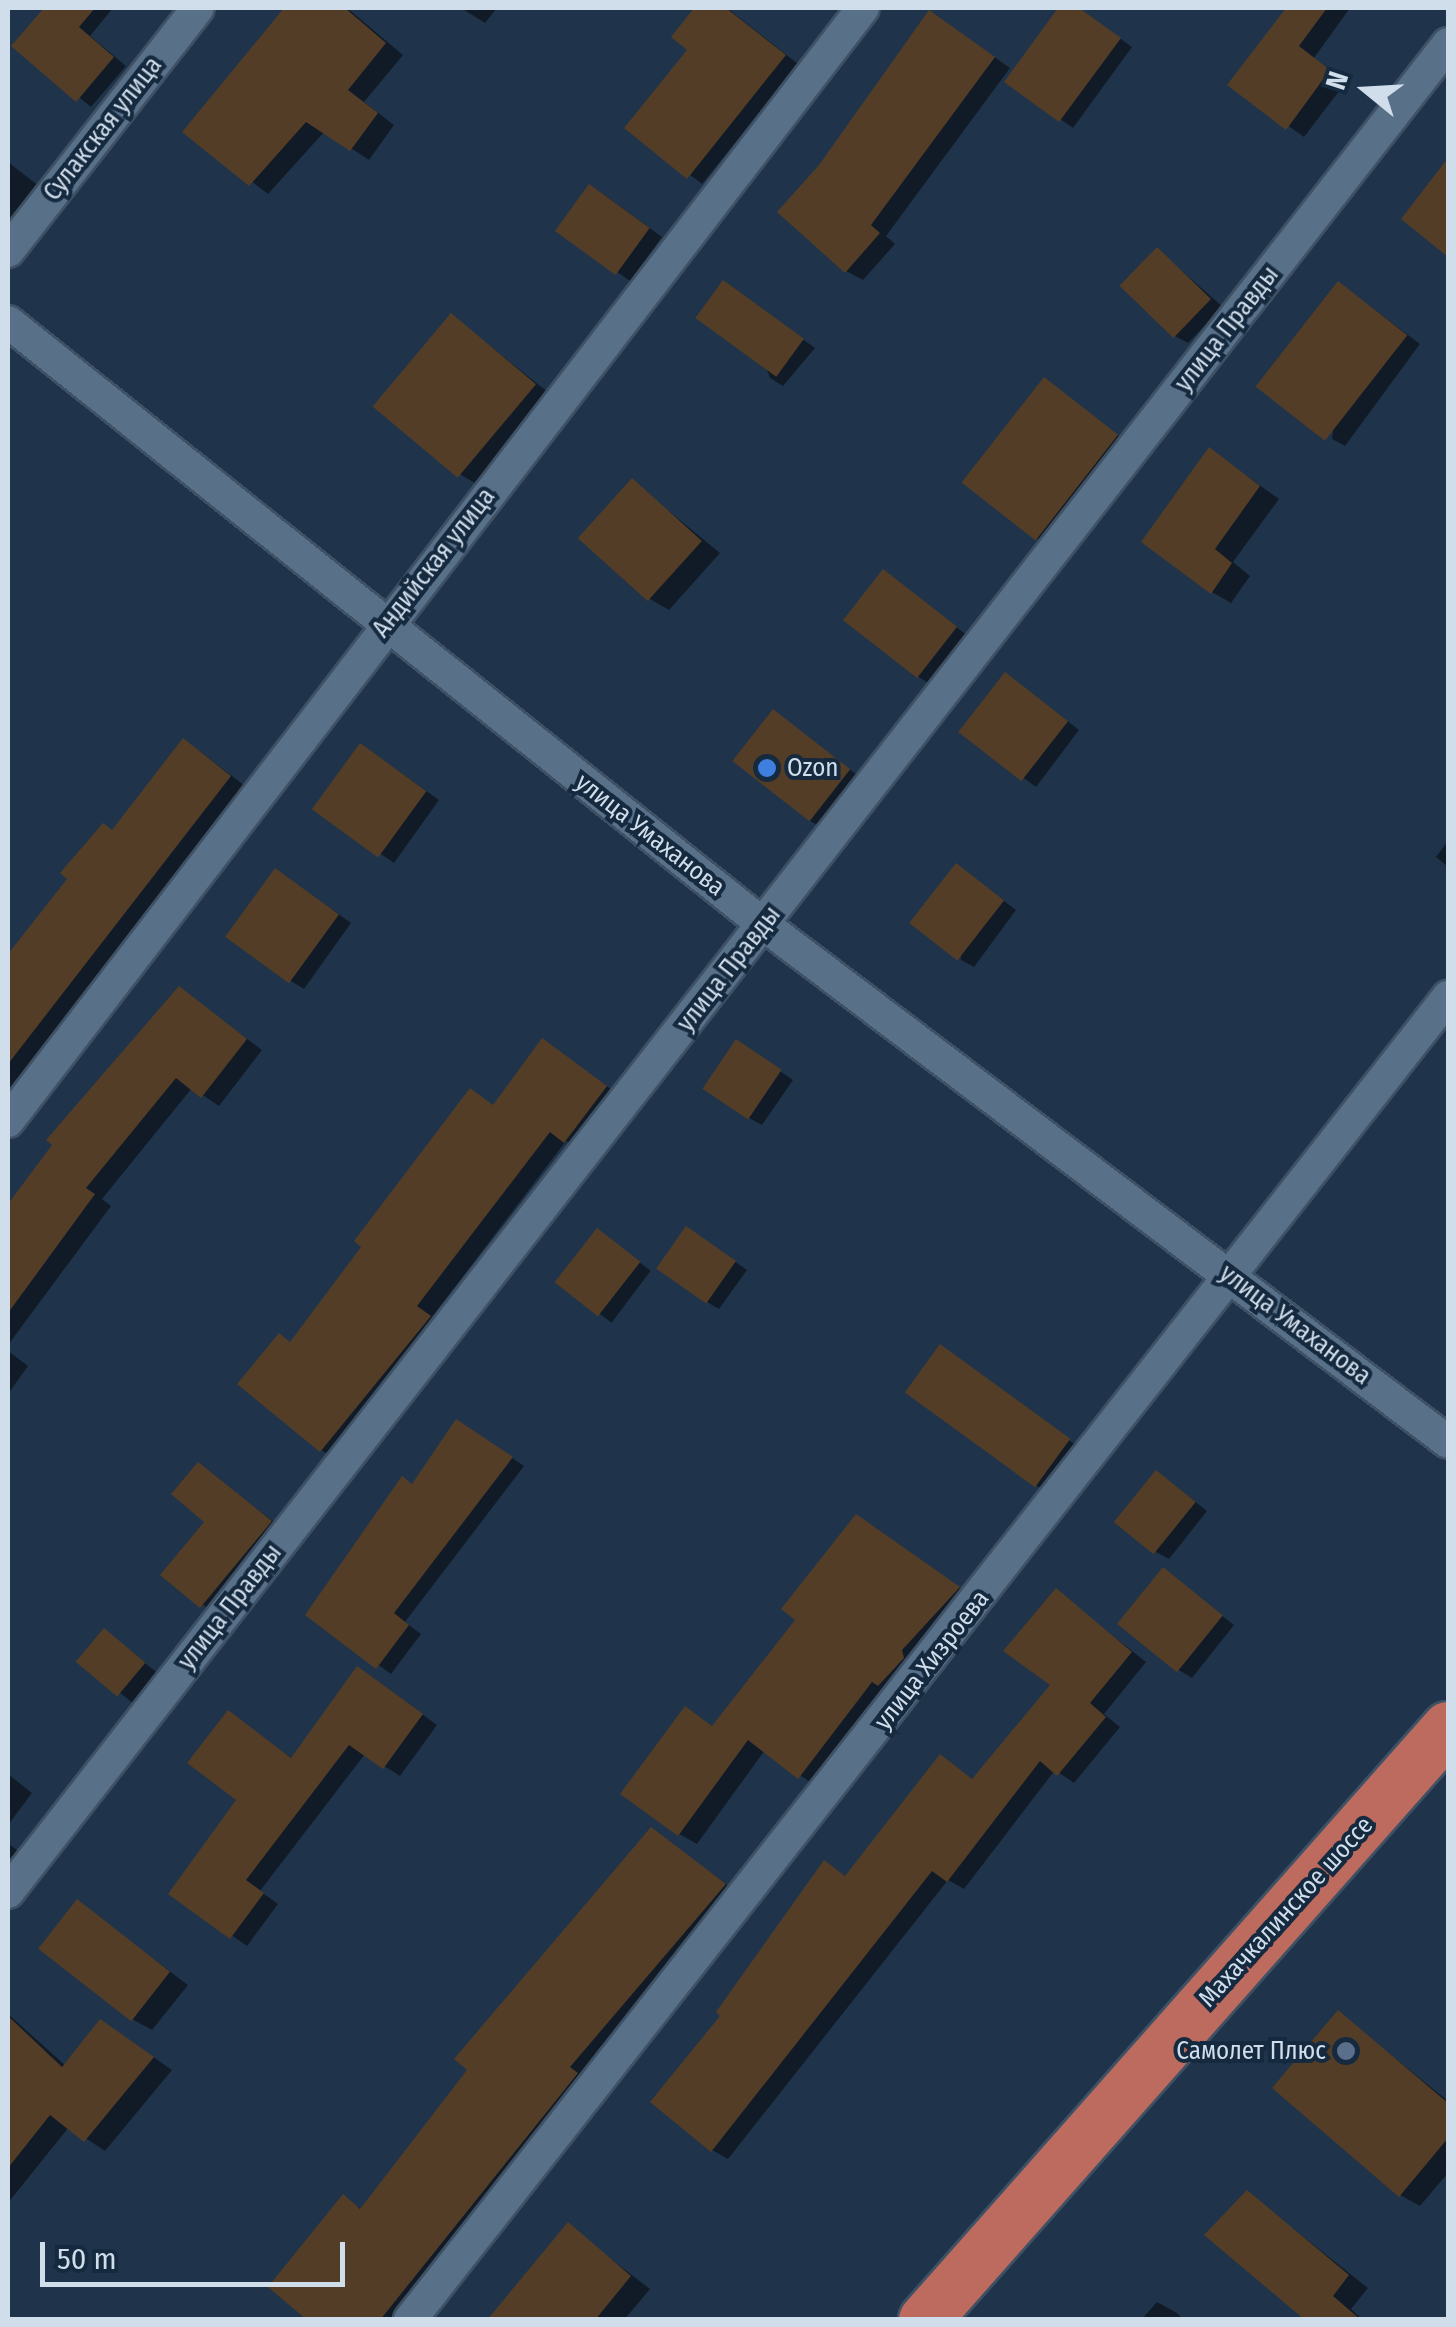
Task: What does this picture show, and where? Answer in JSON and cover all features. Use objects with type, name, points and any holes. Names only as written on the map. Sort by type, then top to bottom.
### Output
[{"type":"highway","name":"Махачкалинское шоссе","points":[[938,2315],[1448,1728]]},
{"type":"street","name":"Сулакская улица","points":[[8,252],[198,8]]},
{"type":"street","name":"Андийская улица","points":[[8,1122],[862,8]]},
{"type":"street","name":"улица Правды","points":[[8,1892],[1448,44]]},
{"type":"street","name":"улица Умаханова","points":[[8,322],[764,925],[1448,1442]]},
{"type":"street","name":"улица Хизроева","points":[[410,2320],[1234,1278],[1448,997]]},
{"type":"building","points":[[44,8],[95,8],[79,27],[114,57],[76,102],[11,46]]},
{"type":"building","points":[[284,8],[345,8],[386,43],[348,90],[378,113],[350,151],[306,122],[249,186],[182,132]]},
{"type":"building","points":[[694,8],[726,8],[786,55],[687,179],[624,128],[687,50],[671,37]]},
{"type":"building","points":[[1058,8],[1079,8],[1121,38],[1059,122],[1004,82]]},
{"type":"building","points":[[1286,8],[1327,8],[1299,46],[1330,70],[1286,130],[1227,85]]},
{"type":"building","points":[[929,10],[995,57],[871,225],[880,233],[845,273],[777,212],[819,165]]},
{"type":"building","points":[[1448,158],[1448,257],[1401,219]]},
{"type":"building","points":[[589,184],[650,228],[616,275],[555,231]]},
{"type":"building","points":[[1157,247],[1211,299],[1173,338],[1119,286]]},
{"type":"building","points":[[723,280],[804,339],[776,377],[695,318]]},
{"type":"building","points":[[1338,281],[1407,335],[1325,441],[1256,387]]},
{"type":"building","points":[[451,313],[536,384],[458,478],[373,406]]},
{"type":"building","points":[[1044,377],[1118,435],[1036,540],[962,483]]},
{"type":"building","points":[[1209,447],[1260,486],[1215,549],[1232,563],[1211,594],[1141,542]]},
{"type":"building","points":[[632,478],[702,541],[648,601],[578,538]]},
{"type":"building","points":[[883,569],[957,627],[917,678],[843,620]]},
{"type":"building","points":[[1005,672],[1068,721],[1021,781],[958,732]]},
{"type":"building","points":[[773,709],[850,769],[810,821],[732,761]]},
{"type":"building","points":[[183,738],[231,776],[8,1064],[8,954],[67,879],[60,873],[103,823],[112,830]]},
{"type":"building","points":[[360,743],[426,791],[378,858],[312,809]]},
{"type":"building","points":[[956,863],[1004,901],[957,960],[909,923]]},
{"type":"building","points":[[275,868],[339,914],[289,983],[225,937]]},
{"type":"building","points":[[179,986],[247,1039],[201,1098],[176,1078],[86,1188],[95,1194],[8,1313],[8,1204],[52,1145],[46,1140]]},
{"type":"building","points":[[542,1038],[607,1086],[564,1143],[550,1132],[417,1306],[431,1316],[320,1452],[237,1384],[279,1333],[290,1342],[361,1247],[354,1241],[470,1088],[493,1105]]},
{"type":"building","points":[[736,1039],[782,1070],[748,1119],[702,1089]]},
{"type":"building","points":[[686,1226],[736,1261],[706,1304],[656,1269]]},
{"type":"building","points":[[597,1228],[640,1262],[598,1316],[555,1282]]},
{"type":"building","points":[[940,1344],[1070,1439],[1035,1487],[905,1393]]},
{"type":"building","points":[[456,1419],[513,1457],[394,1613],[409,1625],[376,1669],[305,1615],[402,1476],[412,1484]]},
{"type":"building","points":[[198,1462],[272,1521],[200,1608],[160,1575],[204,1522],[171,1494]]},
{"type":"building","points":[[1156,1470],[1196,1502],[1153,1554],[1114,1522]]},
{"type":"building","points":[[856,1514],[960,1587],[902,1650],[904,1658],[878,1686],[872,1682],[798,1779],[748,1740],[678,1836],[620,1794],[685,1706],[712,1726],[795,1620],[781,1609]]},
{"type":"building","points":[[1163,1567],[1223,1615],[1177,1672],[1117,1624]]},
{"type":"building","points":[[1056,1588],[1132,1652],[1090,1703],[1106,1717],[1057,1776],[1040,1761],[947,1882],[932,1871],[711,2152],[650,2102],[720,2016],[716,2012],[824,1860],[845,1876],[940,1754],[972,1779],[1050,1685],[1003,1651]]},
{"type":"building","points":[[104,1628],[145,1663],[117,1696],[76,1662]]},
{"type":"building","points":[[357,1666],[423,1714],[383,1769],[349,1745],[246,1880],[264,1893],[230,1939],[168,1894],[236,1800],[187,1763],[228,1710],[291,1758]]},
{"type":"building","points":[[651,1827],[726,1884],[570,2067],[578,2073],[380,2320],[307,2320],[268,2287],[343,2194],[360,2209],[467,2070],[454,2059]]},
{"type":"building","points":[[77,1899],[170,1972],[131,2021],[38,1949]]},
{"type":"building","points":[[1338,2010],[1448,2103],[1448,2138],[1399,2197],[1272,2088]]},
{"type":"building","points":[[8,2016],[62,2067],[100,2019],[154,2057],[84,2142],[50,2115],[8,2168]]},
{"type":"building","points":[[1247,2190],[1349,2275],[1333,2296],[1361,2320],[1305,2320],[1204,2235]]},
{"type":"building","points":[[568,2222],[631,2276],[595,2320],[487,2320]]},
{"type":"place","name":"Ozon","points":[[767,768]]},
{"type":"place","name":"Самолет Плюс","points":[[1346,2051]]}]
